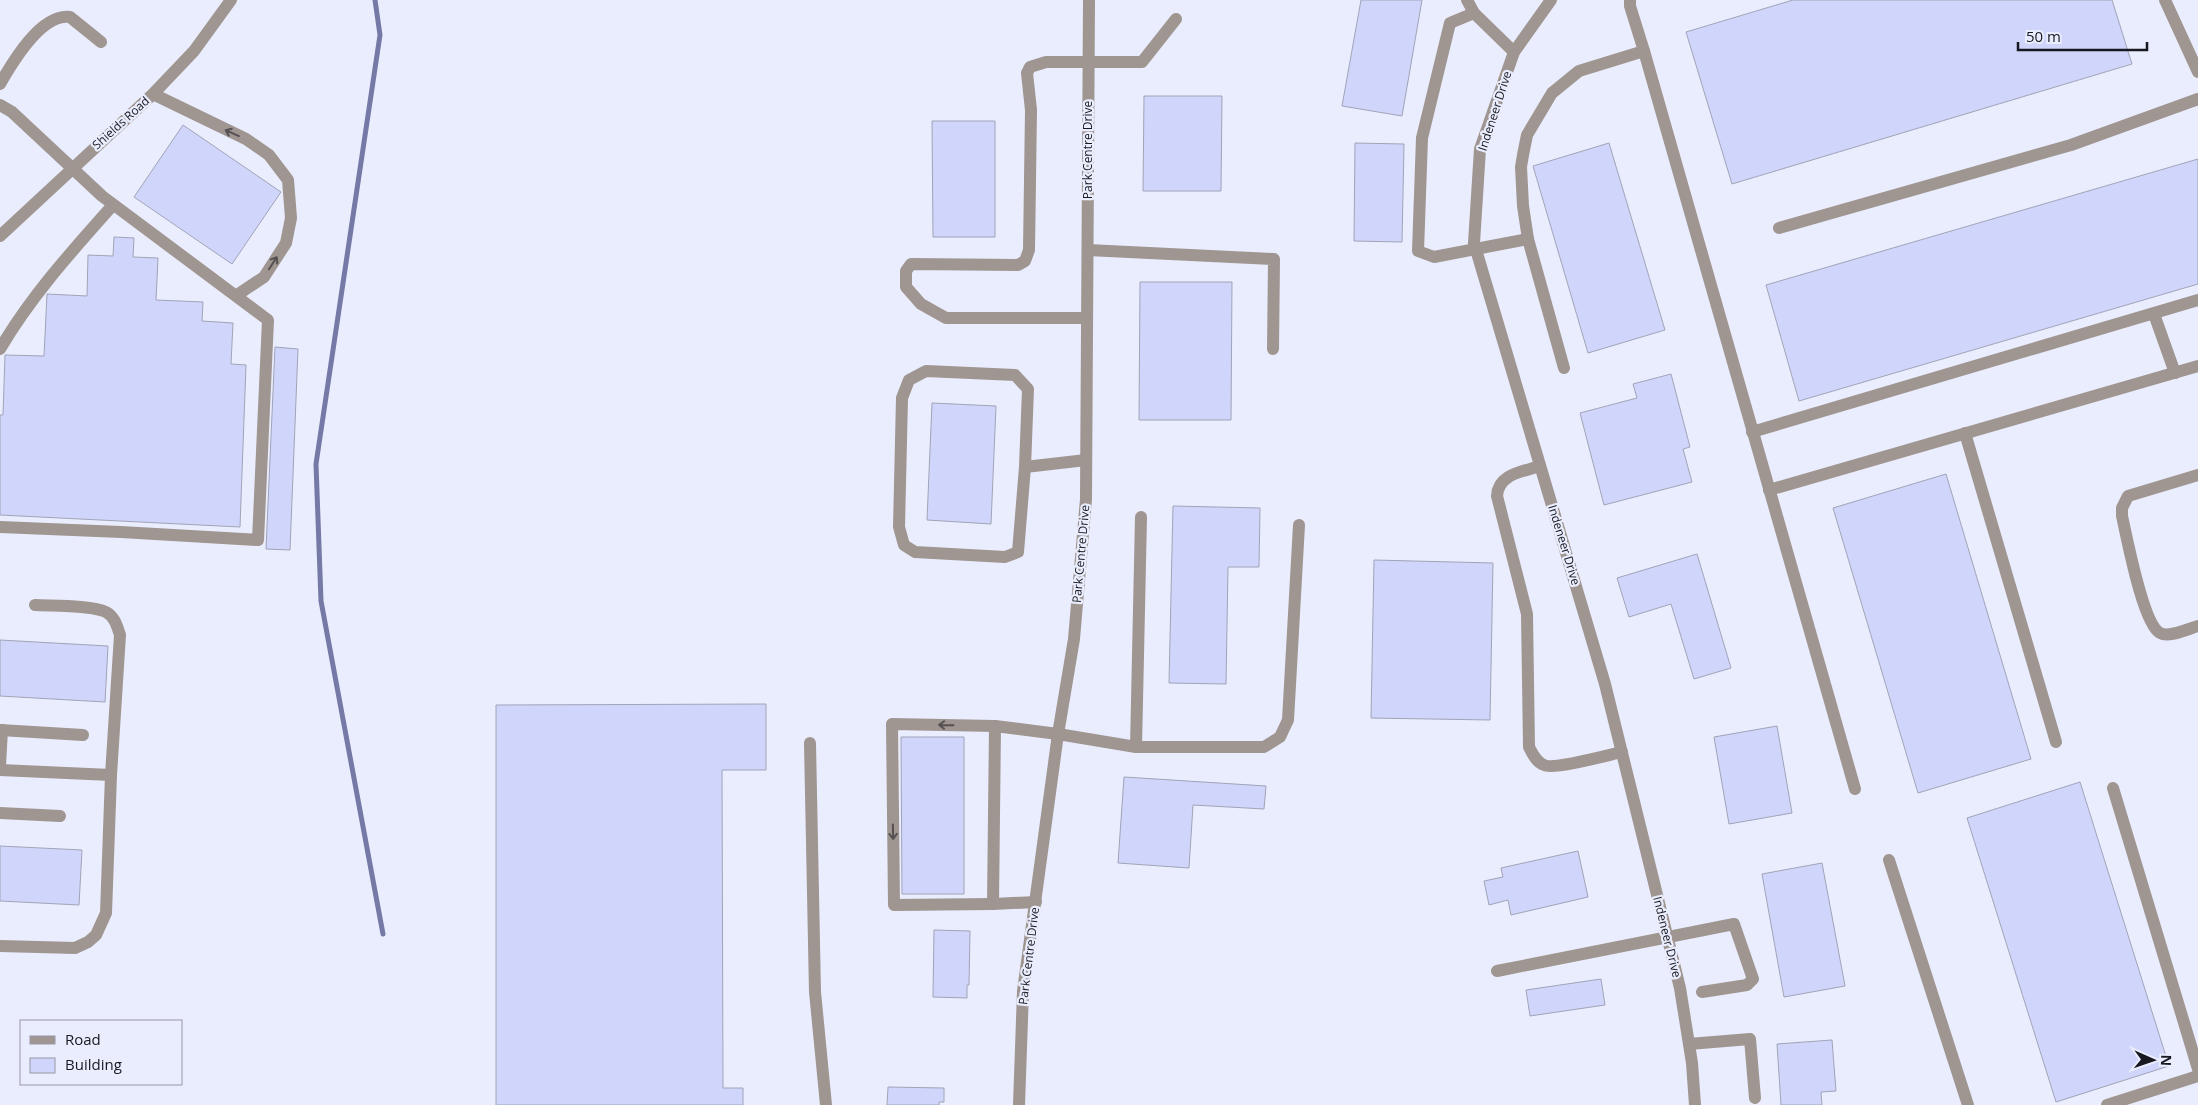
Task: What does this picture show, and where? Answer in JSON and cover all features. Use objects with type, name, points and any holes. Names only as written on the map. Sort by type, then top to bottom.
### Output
[{"type":"street","name":"Shields Road","points":[[0,236],[153,94],[194,51],[231,0]]},
{"type":"street","name":"Park Centre Drive","points":[[1019,1105],[1023,991],[1058,734],[1074,639],[1086,499],[1089,0]]},
{"type":"street","points":[[1467,0],[1474,13],[1514,52]]},
{"type":"street","name":"Indeneer Drive","points":[[1550,0],[1514,52],[1480,149],[1474,243],[1605,684],[1680,988],[1689,1044],[1695,1105]]},
{"type":"street","points":[[1630,0],[1630,6],[1752,432],[1856,789]]},
{"type":"street","points":[[2165,0],[2198,72]]},
{"type":"street","points":[[1474,13],[1450,23],[1422,138],[1418,251],[1434,257],[1528,240]]},
{"type":"street","points":[[0,84],[20,50],[41,27],[64,16],[70,17],[101,42]]},
{"type":"street","points":[[1087,318],[946,318],[921,304],[906,287],[906,271],[911,264],[1018,265],[1024,261],[1029,250],[1031,110],[1027,73],[1030,67],[1037,63],[1142,62],[1176,19]]},
{"type":"street","points":[[1564,368],[1528,240],[1523,206],[1521,167],[1527,135],[1552,93],[1579,72],[1644,51]]},
{"type":"street","points":[[153,94],[246,138],[269,155],[288,180],[291,218],[286,242],[264,277],[237,295]]},
{"type":"street","points":[[1779,228],[2071,145],[2198,99]]},
{"type":"street","points":[[0,105],[12,112],[113,205],[173,251],[237,295],[268,320],[258,540],[121,532],[0,528]]},
{"type":"street","points":[[0,349],[17,319],[67,257],[113,205]]},
{"type":"street","points":[[1088,250],[1274,259],[1273,349]]},
{"type":"street","points":[[1752,432],[2198,300]]},
{"type":"street","points":[[2154,314],[2175,373]]},
{"type":"street","points":[[1769,490],[2198,366]]},
{"type":"street","points":[[926,371],[1015,375],[1028,390],[1025,466],[1018,552],[1004,557],[915,552],[904,546],[898,527],[902,398],[909,380],[926,371]]},
{"type":"street","points":[[1965,433],[2056,742]]},
{"type":"street","points":[[1025,466],[1086,460]]},
{"type":"street","points":[[1540,466],[1506,478],[1497,488],[1497,496],[1526,614],[1529,747],[1534,756],[1544,765],[1555,766],[1622,752]]},
{"type":"street","points":[[2198,475],[2128,496],[2122,508],[2122,516],[2143,602],[2154,629],[2162,635],[2198,626]]},
{"type":"street","points":[[1136,747],[1141,516]]},
{"type":"street","points":[[1036,902],[894,905],[892,724],[995,726],[1136,747],[1264,747],[1280,737],[1288,720],[1299,525]]},
{"type":"street","points":[[0,946],[75,948],[88,942],[96,935],[106,913],[111,775],[120,635],[116,622],[106,612],[86,608],[35,606]]},
{"type":"street","points":[[993,904],[995,726]]},
{"type":"street","points":[[0,765],[1,730],[83,735]]},
{"type":"street","points":[[810,743],[815,992],[826,1105]]},
{"type":"street","points":[[0,770],[111,775]]},
{"type":"street","points":[[2113,788],[2198,1069]]},
{"type":"street","points":[[0,813],[60,816]]},
{"type":"street","points":[[1889,860],[1968,1105]]},
{"type":"street","points":[[1497,971],[1734,924],[1753,979],[1747,985],[1702,992]]},
{"type":"street","points":[[1689,1044],[1750,1039],[1755,1098]]},
{"type":"street","points":[[2107,1105],[2198,1076]]},
{"type":"building","points":[[1361,0],[1422,0],[1402,116],[1342,106]]},
{"type":"building","points":[[1793,0],[2112,0],[2132,64],[1732,184],[1686,32]]},
{"type":"building","points":[[1144,96],[1222,96],[1221,191],[1143,191]]},
{"type":"building","points":[[932,121],[995,121],[995,237],[933,237]]},
{"type":"building","points":[[183,125],[281,192],[232,264],[134,197]]},
{"type":"building","points":[[1355,143],[1404,144],[1402,242],[1354,241]]},
{"type":"building","points":[[1609,143],[1665,330],[1588,353],[1533,166]]},
{"type":"building","points":[[2198,159],[2198,284],[1799,401],[1766,285]]},
{"type":"building","points":[[114,237],[134,238],[133,257],[158,258],[156,300],[203,302],[202,321],[233,323],[231,364],[246,365],[240,527],[0,515],[0,415],[3,415],[5,355],[44,356],[47,294],[87,296],[88,255],[113,256]]},
{"type":"building","points":[[1140,282],[1232,282],[1231,420],[1139,420]]},
{"type":"building","points":[[275,347],[298,349],[290,550],[266,549]]},
{"type":"building","points":[[1671,374],[1690,447],[1683,449],[1692,482],[1604,505],[1580,413],[1637,398],[1633,384]]},
{"type":"building","points":[[932,403],[996,406],[991,524],[927,520]]},
{"type":"building","points":[[1946,474],[2031,759],[1918,793],[1833,508]]},
{"type":"building","points":[[1173,506],[1260,508],[1259,567],[1228,567],[1226,684],[1169,683]]},
{"type":"building","points":[[1697,554],[1731,668],[1694,679],[1671,604],[1629,617],[1617,578]]},
{"type":"building","points":[[1374,560],[1493,563],[1490,720],[1371,718]]},
{"type":"building","points":[[0,640],[108,646],[105,702],[0,696]]},
{"type":"building","points":[[766,704],[766,770],[722,770],[723,1088],[743,1088],[743,1105],[496,1105],[496,705]]},
{"type":"building","points":[[1777,726],[1792,813],[1729,824],[1714,737]]},
{"type":"building","points":[[901,737],[964,737],[964,894],[902,894]]},
{"type":"building","points":[[1124,777],[1266,786],[1264,809],[1193,805],[1189,868],[1118,863]]},
{"type":"building","points":[[2080,782],[2169,1066],[2056,1102],[1967,818]]},
{"type":"building","points":[[0,846],[82,850],[79,905],[0,901]]},
{"type":"building","points":[[1578,851],[1588,897],[1511,915],[1508,900],[1489,905],[1484,881],[1503,877],[1501,868]]},
{"type":"building","points":[[1822,863],[1845,986],[1784,997],[1762,874]]},
{"type":"building","points":[[934,930],[970,931],[967,998],[933,997]]},
{"type":"building","points":[[1601,979],[1605,1005],[1530,1016],[1526,990]]},
{"type":"building","points":[[1832,1040],[1836,1091],[1821,1092],[1822,1105],[1781,1105],[1777,1044]]},
{"type":"building","points":[[888,1087],[944,1088],[944,1102],[939,1102],[939,1105],[887,1105]]},
{"type":"waterway","points":[[375,0],[380,35],[316,464],[321,601],[383,934]]}]
